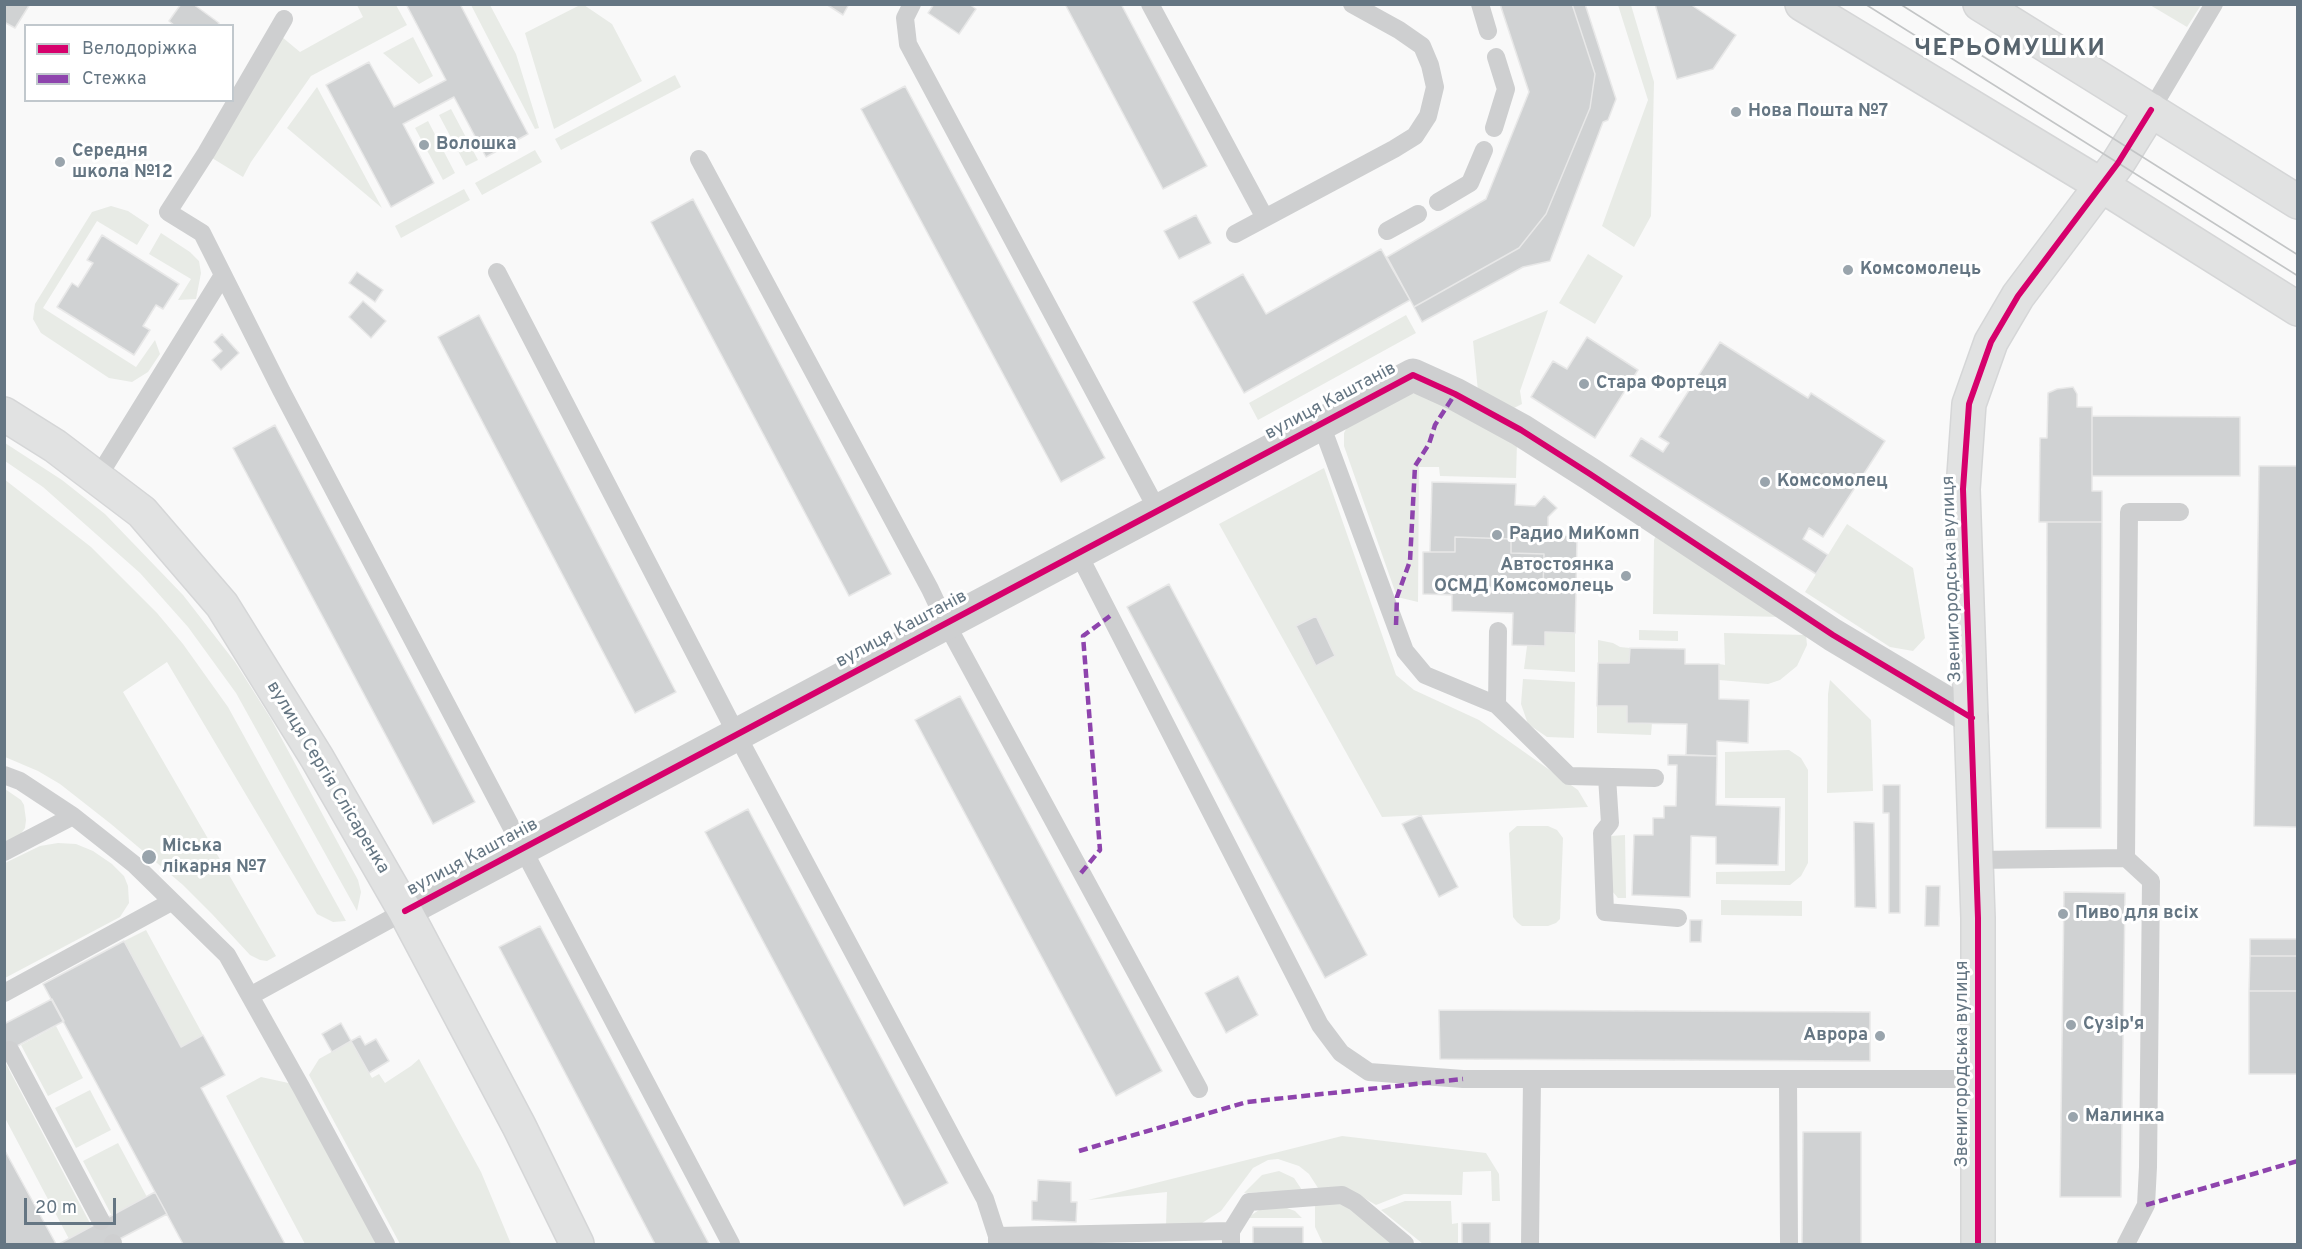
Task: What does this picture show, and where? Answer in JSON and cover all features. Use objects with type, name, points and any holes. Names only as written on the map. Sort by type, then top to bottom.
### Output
[{"type":"street","points":[[1802,4],[2101,185],[2298,309]]},
{"type":"street","points":[[1980,4],[2298,202]]},
{"type":"street","name":"Звенигородська вулиця","points":[[1978,1245],[1976,860],[1963,489],[1969,404],[1991,342],[2018,296],[2118,163],[2151,110]]},
{"type":"street","name":"вулиця Каштанів","points":[[405,911],[1413,375],[1455,394],[1521,430],[1833,635],[1972,718]]},
{"type":"street","name":"вулиця Сергія Слісаренка","points":[[4,414],[98,477],[142,512],[222,605],[317,758],[405,911],[519,1126],[576,1245]]},
{"type":"lane","points":[[1150,4],[1265,218]]},
{"type":"lane","points":[[1235,234],[1394,149],[1415,136],[1428,116],[1435,87],[1430,65],[1422,46],[1399,30],[1352,4]]},
{"type":"lane","points":[[1480,4],[1488,31]]},
{"type":"lane","points":[[2151,110],[2214,4]]},
{"type":"lane","points":[[906,9],[908,44],[1158,511]]},
{"type":"lane","points":[[284,19],[206,153],[168,212],[202,233],[281,390],[731,1245]]},
{"type":"lane","points":[[1494,128],[1506,89],[1496,57]]},
{"type":"lane","points":[[1438,202],[1470,183],[1484,150]]},
{"type":"lane","points":[[699,159],[1198,1089]]},
{"type":"lane","points":[[1387,231],[1418,214]]},
{"type":"lane","points":[[496,272],[737,735],[985,1199],[997,1240],[1231,1238],[1249,1202],[1342,1195],[1355,1202],[1405,1245]]},
{"type":"lane","points":[[98,477],[223,275]]},
{"type":"lane","points":[[1321,424],[1405,651],[1425,675],[1497,705],[1569,776],[1655,778]]},
{"type":"lane","points":[[2126,858],[2128,512],[2180,512]]},
{"type":"lane","points":[[1078,553],[1320,1026],[1341,1053],[1369,1072],[1463,1079],[1978,1079]]},
{"type":"lane","points":[[1497,705],[1498,631]]},
{"type":"lane","points":[[4,776],[20,781],[73,816],[135,865],[227,955],[386,1245]]},
{"type":"lane","points":[[1607,777],[1610,823],[1602,833],[1605,912],[1678,918]]},
{"type":"lane","points":[[4,852],[73,816]]},
{"type":"lane","points":[[1976,860],[2126,858],[2151,881],[2146,1205],[2126,1245]]},
{"type":"lane","points":[[4,993],[171,902]]},
{"type":"lane","points":[[250,996],[405,911]]},
{"type":"lane","points":[[10,1050],[101,1221]]},
{"type":"lane","points":[[1530,1245],[1532,1079]]},
{"type":"lane","points":[[1788,1079],[1789,1245]]},
{"type":"shaded area","points":[[357,5],[396,5],[407,25],[311,76],[243,177],[212,158],[282,37],[300,52],[363,17]]},
{"type":"shaded area","points":[[471,5],[490,5],[516,54],[539,128],[535,129]]},
{"type":"shaded area","points":[[584,5],[612,24],[642,81],[554,129],[525,33]]},
{"type":"shaded area","points":[[1618,5],[1631,5],[1654,82],[1651,216],[1634,247],[1602,226],[1648,100]]},
{"type":"shaded area","points":[[2150,5],[2201,5],[2187,27]]},
{"type":"shaded area","points":[[413,37],[433,76],[419,84],[383,53]]},
{"type":"shaded area","points":[[675,75],[681,87],[561,150],[555,139]]},
{"type":"shaded area","points":[[317,87],[382,208],[287,128]]},
{"type":"shaded area","points":[[451,109],[478,160],[466,166],[439,115]]},
{"type":"shaded area","points":[[428,121],[455,173],[443,180],[415,128]]},
{"type":"shaded area","points":[[535,150],[542,162],[482,195],[475,183]]},
{"type":"shaded area","points":[[464,189],[470,200],[401,238],[395,226]]},
{"type":"shaded area","points":[[111,206],[128,211],[149,225],[137,245],[97,221],[43,308],[136,367],[155,340],[160,354],[148,372],[132,382],[109,378],[41,333],[33,319],[35,304],[92,212]]},
{"type":"shaded area","points":[[161,233],[190,252],[199,261],[201,273],[196,299],[178,300],[191,279],[149,254]]},
{"type":"shaded area","points":[[1588,254],[1623,276],[1595,324],[1559,303]]},
{"type":"shaded area","points":[[1548,310],[1520,391],[1522,404],[1506,412],[1478,391],[1473,341]]},
{"type":"shaded area","points":[[1406,315],[1416,333],[1258,420],[1249,403]]},
{"type":"shaded area","points":[[1416,393],[1517,442],[1516,478],[1440,476],[1439,467],[1419,467],[1418,602],[1397,597],[1344,446],[1344,433],[1350,421],[1398,397]]},
{"type":"shaded area","points":[[5,443],[62,480],[105,514],[183,595],[235,662],[271,719],[358,880],[361,892],[357,911],[236,693],[188,627],[140,573],[43,487],[5,461]]},
{"type":"shaded area","points":[[1324,468],[1396,675],[1414,690],[1479,720],[1578,790],[1588,807],[1382,817],[1219,524]]},
{"type":"shaded area","points":[[4,479],[91,547],[157,613],[183,644],[228,707],[346,921],[333,922],[317,914],[167,662],[123,692],[276,956],[267,961],[250,955],[183,885],[111,824],[60,784],[38,771],[5,757]]},
{"type":"shaded area","points":[[1847,524],[1913,568],[1925,638],[1913,651],[1890,647],[1805,592]]},
{"type":"shaded area","points":[[1656,535],[1783,617],[1653,614],[1654,540]]},
{"type":"shaded area","points":[[1639,630],[1678,631],[1678,641],[1639,640]]},
{"type":"shaded area","points":[[1545,632],[1575,633],[1575,672],[1524,669],[1527,646],[1545,645]]},
{"type":"shaded area","points":[[1724,633],[1806,635],[1807,645],[1797,666],[1780,680],[1768,684],[1719,680],[1719,664],[1725,665]]},
{"type":"shaded area","points":[[1598,640],[1630,648],[1629,663],[1598,663]]},
{"type":"shaded area","points":[[1523,679],[1575,682],[1574,738],[1547,737],[1528,724],[1521,704]]},
{"type":"shaded area","points":[[1830,680],[1871,720],[1873,791],[1827,793]]},
{"type":"shaded area","points":[[1597,706],[1627,706],[1652,723],[1651,735],[1597,733]]},
{"type":"shaded area","points":[[1789,750],[1801,758],[1808,770],[1808,863],[1801,876],[1790,885],[1716,884],[1716,872],[1785,871],[1785,798],[1725,798],[1725,752]]},
{"type":"shaded area","points":[[5,789],[21,800],[26,820],[25,828],[20,835],[5,845]]},
{"type":"shaded area","points":[[1517,826],[1548,826],[1557,830],[1563,838],[1560,919],[1548,926],[1522,926],[1513,917],[1509,833]]},
{"type":"shaded area","points":[[1625,835],[1626,898],[1618,898],[1612,891],[1611,836]]},
{"type":"shaded area","points":[[58,843],[76,844],[93,851],[112,864],[124,876],[128,886],[129,903],[120,917],[5,978],[5,863],[40,846]]},
{"type":"shaded area","points":[[1721,900],[1802,901],[1802,916],[1721,915]]},
{"type":"shaded area","points":[[146,930],[203,1035],[181,1047],[124,941]]},
{"type":"shaded area","points":[[56,1026],[83,1078],[48,1096],[21,1045]]},
{"type":"shaded area","points":[[351,1041],[372,1078],[379,1074],[385,1083],[419,1059],[481,1172],[511,1244],[400,1244],[309,1075],[319,1059]]},
{"type":"shaded area","points":[[4,1060],[92,1227],[69,1239],[5,1118]]},
{"type":"shaded area","points":[[261,1077],[293,1084],[379,1244],[305,1244],[226,1096]]},
{"type":"shaded area","points":[[90,1090],[111,1130],[76,1148],[55,1108]]},
{"type":"shaded area","points":[[1342,1136],[1486,1153],[1499,1174],[1500,1201],[1492,1201],[1491,1171],[1463,1172],[1462,1195],[1404,1194],[1376,1205],[1359,1195],[1318,1188],[1309,1174],[1299,1166],[1278,1159],[1268,1160],[1253,1168],[1221,1211],[1202,1223],[1166,1226],[1167,1192],[1088,1200]]},
{"type":"shaded area","points":[[118,1143],[147,1197],[112,1216],[83,1161]]},
{"type":"shaded area","points":[[1279,1171],[1294,1178],[1302,1190],[1244,1193],[1262,1175]]},
{"type":"shaded area","points":[[1405,1201],[1451,1201],[1452,1224],[1458,1223],[1458,1244],[1423,1244],[1381,1210]]},
{"type":"shaded area","points":[[1338,1202],[1348,1205],[1393,1244],[1323,1244],[1315,1227],[1315,1204]]},
{"type":"shaded area","points":[[1279,1205],[1295,1211],[1302,1218],[1247,1218],[1262,1208]]},
{"type":"building","points":[[4,4],[30,4],[15,28],[4,22]]},
{"type":"building","points":[[181,4],[193,4],[219,23],[173,24],[169,21]]},
{"type":"building","points":[[406,4],[460,4],[528,134],[486,157],[454,97],[403,124],[434,183],[391,207],[326,85],[369,62],[394,107],[446,80]]},
{"type":"building","points":[[826,4],[849,4],[843,15]]},
{"type":"building","points":[[934,4],[969,4],[976,9],[959,34],[928,13]]},
{"type":"building","points":[[1065,4],[1121,4],[1207,166],[1163,189]]},
{"type":"building","points":[[1500,4],[1572,4],[1595,74],[1590,108],[1546,214],[1519,248],[1414,307],[1387,257],[1486,199],[1529,92]]},
{"type":"building","points":[[1572,4],[1585,4],[1616,99],[1608,120],[1603,122],[1550,261],[1523,267],[1422,322],[1414,307],[1519,248],[1546,214],[1590,108],[1595,74]]},
{"type":"building","points":[[1655,4],[1690,4],[1736,35],[1713,69],[1677,79]]},
{"type":"building","points":[[905,86],[1105,458],[1061,482],[861,109]]},
{"type":"building","points":[[693,199],[891,574],[849,596],[651,222]]},
{"type":"building","points":[[1196,215],[1211,243],[1179,259],[1164,231]]},
{"type":"building","points":[[102,235],[179,284],[163,309],[156,305],[143,326],[150,330],[134,355],[57,307],[72,283],[78,287],[93,263],[87,260]]},
{"type":"building","points":[[1381,249],[1410,300],[1244,393],[1193,302],[1243,274],[1266,314]]},
{"type":"building","points":[[357,272],[383,290],[375,302],[349,283]]},
{"type":"building","points":[[363,301],[386,321],[371,338],[349,317]]},
{"type":"building","points":[[479,315],[676,692],[635,713],[438,337]]},
{"type":"building","points":[[222,334],[239,353],[221,370],[212,360],[222,351],[214,342]]},
{"type":"building","name":"Стара Фортеця","points":[[1587,337],[1638,370],[1595,438],[1531,397],[1553,361],[1567,369]]},
{"type":"building","name":"Комсомолец","points":[[1720,342],[1808,398],[1811,393],[1885,441],[1823,537],[1809,528],[1803,539],[1828,555],[1816,574],[1630,456],[1641,438],[1663,452],[1669,443],[1659,437]]},
{"type":"building","points":[[2073,387],[2077,394],[2077,407],[2092,407],[2092,491],[2102,491],[2102,522],[2039,522],[2040,438],[2047,438],[2048,393]]},
{"type":"building","points":[[2092,416],[2240,417],[2240,476],[2092,476]]},
{"type":"building","points":[[275,425],[475,802],[433,824],[233,448]]},
{"type":"building","points":[[2259,466],[2298,466],[2298,827],[2254,826]]},
{"type":"building","name":"Радио МиКомп","points":[[1432,482],[1516,484],[1515,505],[1535,506],[1544,496],[1557,508],[1548,517],[1548,534],[1577,536],[1576,590],[1543,589],[1544,554],[1511,553],[1511,539],[1455,537],[1455,552],[1430,552]]},
{"type":"building","points":[[2047,522],[2102,522],[2101,828],[2046,828]]},
{"type":"building","points":[[1455,537],[1511,539],[1511,553],[1544,554],[1543,589],[1576,590],[1575,633],[1545,632],[1545,646],[1512,645],[1513,613],[1452,611],[1452,595],[1423,594],[1423,552],[1455,552]]},
{"type":"building","points":[[1169,584],[1367,955],[1325,978],[1127,607]]},
{"type":"building","points":[[1316,616],[1335,656],[1316,666],[1296,626]]},
{"type":"building","points":[[1630,648],[1685,649],[1685,664],[1719,664],[1719,699],[1749,700],[1748,743],[1717,741],[1717,756],[1686,755],[1687,724],[1627,723],[1627,706],[1597,706],[1598,663],[1629,663]]},
{"type":"building","points":[[960,696],[1162,1071],[1116,1096],[915,720]]},
{"type":"building","points":[[1668,755],[1717,756],[1716,805],[1780,807],[1778,865],[1716,864],[1716,837],[1691,836],[1690,897],[1632,895],[1634,835],[1653,835],[1653,818],[1664,818],[1664,806],[1676,806],[1677,765],[1668,765]]},
{"type":"building","points":[[1883,785],[1900,785],[1900,913],[1889,913],[1889,813],[1883,813]]},
{"type":"building","points":[[748,809],[948,1183],[904,1206],[705,832]]},
{"type":"building","points":[[1421,815],[1458,887],[1439,897],[1402,824]]},
{"type":"building","points":[[1854,822],[1874,823],[1876,908],[1855,907]]},
{"type":"building","points":[[1926,886],[1940,886],[1939,926],[1925,926]]},
{"type":"building","points":[[2064,892],[2125,893],[2121,1197],[2060,1197]]},
{"type":"building","points":[[1690,920],[1702,920],[1701,942],[1690,942]]},
{"type":"building","points":[[540,926],[709,1244],[655,1244],[499,947]]},
{"type":"building","points":[[2250,939],[2298,939],[2298,956],[2250,956]]},
{"type":"building","points":[[124,941],[181,1047],[203,1035],[225,1075],[201,1088],[285,1244],[183,1244],[43,984]]},
{"type":"building","points":[[2250,956],[2298,956],[2298,991],[2249,991]]},
{"type":"building","points":[[1238,976],[1258,1015],[1226,1033],[1205,993]]},
{"type":"building","points":[[2249,991],[2298,991],[2298,1074],[2249,1074]]},
{"type":"building","points":[[52,999],[64,1021],[4,1053],[4,1024]]},
{"type":"building","points":[[1439,1010],[1870,1012],[1870,1061],[1440,1059]]},
{"type":"building","points":[[341,1023],[351,1041],[332,1052],[322,1034]]},
{"type":"building","points":[[360,1036],[365,1045],[376,1039],[389,1061],[369,1073],[351,1041]]},
{"type":"building","points":[[1803,1132],[1861,1132],[1861,1244],[1802,1244]]},
{"type":"building","points":[[4,1149],[56,1244],[4,1244]]},
{"type":"building","points":[[1038,1180],[1071,1182],[1071,1202],[1077,1202],[1076,1222],[1032,1220],[1032,1201],[1037,1201]]},
{"type":"building","points":[[155,1192],[167,1214],[110,1244],[59,1244]]},
{"type":"building","points":[[1462,1223],[1490,1223],[1490,1244],[1462,1244]]},
{"type":"building","points":[[1253,1227],[1303,1227],[1303,1244],[1253,1244]]},
{"type":"tram line","points":[[1865,4],[2298,276]]},
{"type":"tram line","points":[[1900,4],[2298,255]]},
{"type":"marked path","points":[[1396,625],[1397,597],[1410,561],[1415,466],[1429,444],[1435,425],[1455,394]]},
{"type":"marked path","points":[[1081,873],[1100,850],[1083,636],[1110,616]]},
{"type":"marked path","points":[[1079,1151],[1247,1102],[1463,1079]]},
{"type":"marked path","points":[[2146,1205],[2298,1161]]},
{"type":"cycle path","points":[[1978,1244],[1978,918],[1963,489],[1969,404],[1991,342],[2018,296],[2118,163],[2151,110]]},
{"type":"cycle path","points":[[405,911],[1413,375],[1455,394],[1521,430],[1833,635],[1972,718]]},
{"type":"place","name":"Нова Пошта №7","points":[[1736,112]]},
{"type":"place","name":"Волошка","points":[[424,145]]},
{"type":"place","name":"Середня школа №12","points":[[60,162]]},
{"type":"place","name":"Комсомолець","points":[[1848,270]]},
{"type":"place","name":"Стара Фортеця","points":[[1584,384]]},
{"type":"place","name":"Комсомолец","points":[[1765,482]]},
{"type":"place","name":"Радио МиКомп","points":[[1497,535]]},
{"type":"place","name":"Автостоянка ОСМД Комсомолець","points":[[1626,576]]},
{"type":"place","name":"Міська лікарня №7","points":[[149,857]]},
{"type":"place","name":"Пиво для всіх","points":[[2063,914]]},
{"type":"place","name":"Сузір'я","points":[[2071,1025]]},
{"type":"place","name":"Аврора","points":[[1880,1036]]},
{"type":"place","name":"Малинка","points":[[2073,1117]]},
{"type":"district","name":"ЧЕРЬОМУШКИ","points":[[2010,50]]}]
